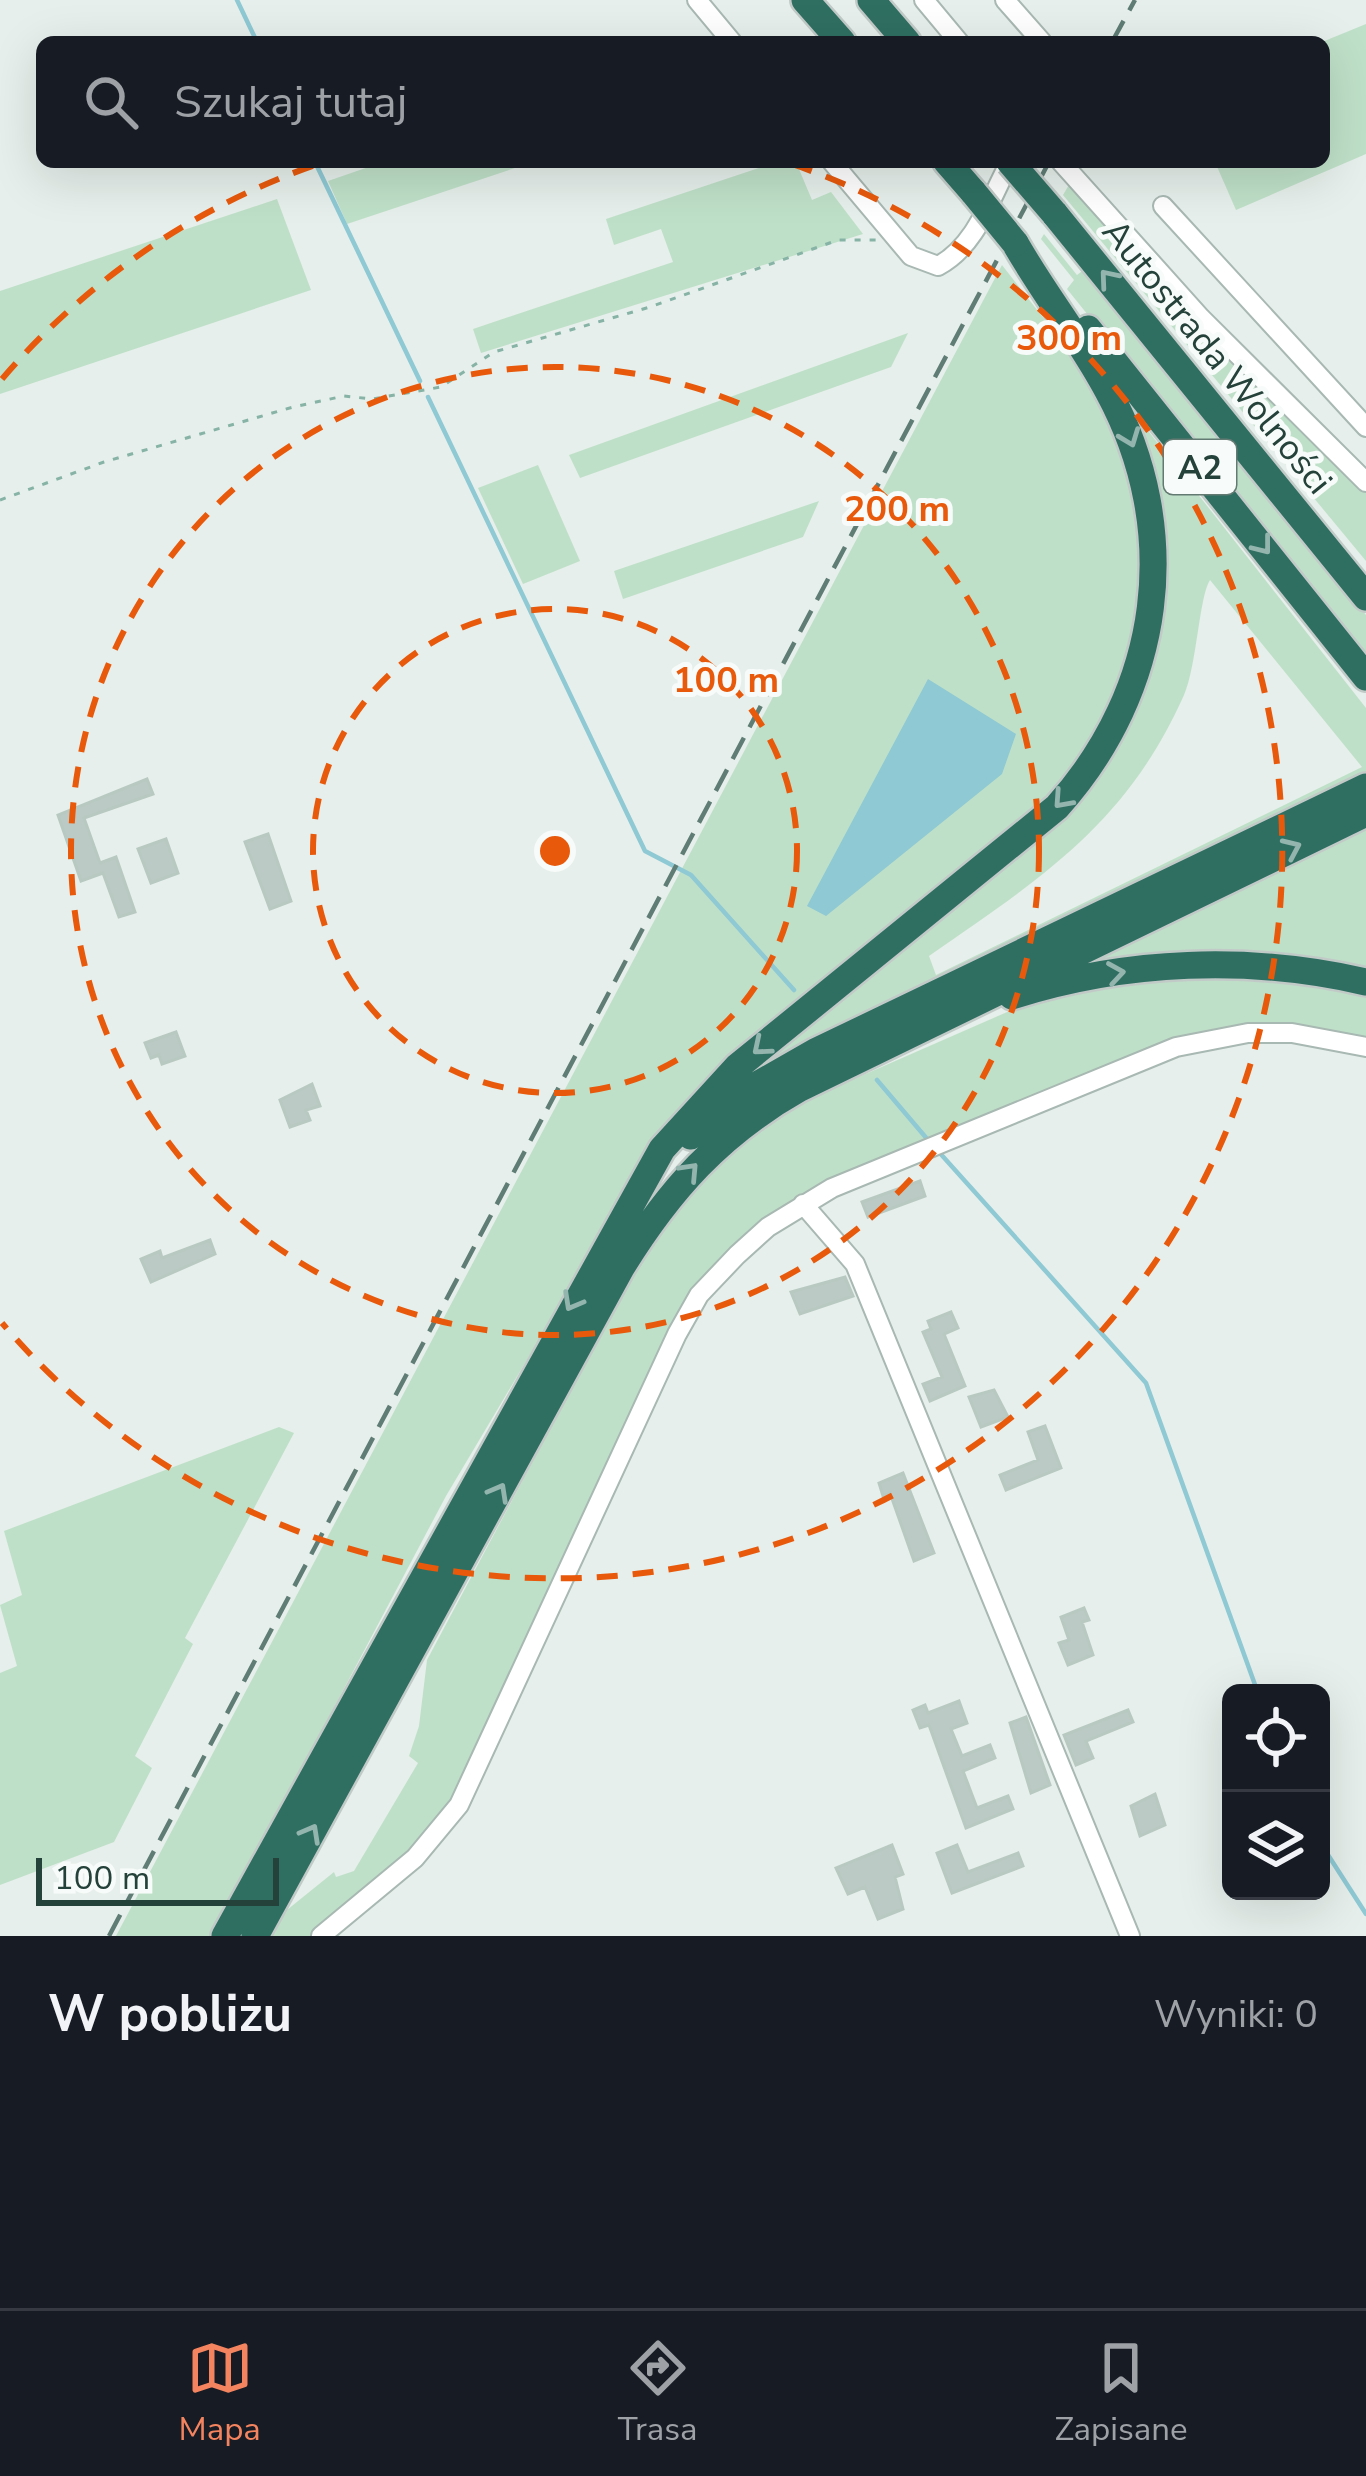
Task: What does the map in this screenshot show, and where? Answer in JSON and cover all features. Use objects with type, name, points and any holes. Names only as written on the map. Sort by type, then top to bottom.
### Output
[{"type":"highway","points":[[806,0],[837,36]]},
{"type":"highway","points":[[871,0],[902,36]]},
{"type":"highway","name":"A2","points":[[951,168],[1366,677]]},
{"type":"highway","name":"Autostrada Wolności","points":[[1015,168],[1366,598]]},
{"type":"highway","points":[[225,1936],[631,1201],[673,1135],[737,1067],[1057,807],[1096,759],[1125,708],[1153,609],[1150,507],[1117,408],[1024,256]]},
{"type":"highway","points":[[631,1201],[706,1122],[782,1070],[1366,787]]},
{"type":"highway","points":[[255,1936],[660,1207],[701,1158],[752,1116],[885,1046],[1366,813]]},
{"type":"highway","points":[[885,1046],[1014,996],[1112,973],[1253,966],[1366,982]]},
{"type":"street","points":[[698,0],[727,36]]},
{"type":"street","points":[[925,0],[954,36]]},
{"type":"street","points":[[1005,0],[1037,36]]},
{"type":"street","points":[[837,168],[895,237],[924,262],[938,266],[958,255],[1007,168]]},
{"type":"street","points":[[1067,169],[1201,318],[1366,482]]},
{"type":"street","points":[[1163,206],[1366,427]]},
{"type":"street","points":[[321,1936],[415,1858],[459,1805],[699,1295],[737,1255],[803,1204],[1176,1046],[1248,1034],[1292,1034],[1366,1047]]},
{"type":"street","points":[[803,1204],[855,1264],[1130,1936]]},
{"type":"path","points":[[0,500],[104,462],[293,407],[344,396],[372,399],[441,387],[494,352],[608,320],[838,240],[895,237]]},
{"type":"green space","points":[[1366,24],[1366,154],[1236,210],[1218,168],[1330,168],[1330,39]]},
{"type":"green space","points":[[366,168],[515,168],[347,224],[328,181]]},
{"type":"green space","points":[[759,168],[799,168],[812,200],[831,192],[863,234],[481,353],[473,329],[673,262],[661,229],[614,245],[606,219]]},
{"type":"green space","points":[[1070,183],[1194,320],[1366,492],[1366,561],[1063,195]]},
{"type":"green space","points":[[277,199],[311,290],[0,394],[0,291]]},
{"type":"green space","points":[[1044,234],[1077,275],[1086,268],[1366,615],[1366,660],[1067,289],[1074,280],[1041,239]]},
{"type":"green space","points":[[1002,265],[1085,371],[1124,446],[1146,570],[1129,676],[1066,782],[654,1146],[446,1496],[213,1936],[116,1936]]},
{"type":"green space","points":[[908,333],[891,367],[580,478],[569,455]]},
{"type":"green space","points":[[1127,404],[1366,708],[1366,778],[710,1101],[1100,772],[1139,700],[1154,655]],"holes":[[[1210,580],[1362,767],[936,975],[929,956],[1077,845],[1135,780],[1184,695]]]},
{"type":"green space","points":[[538,465],[580,561],[523,584],[478,488]]},
{"type":"green space","points":[[819,501],[803,537],[623,599],[614,571]]},
{"type":"green space","points":[[1366,819],[1366,974],[1035,982]]},
{"type":"green space","points":[[1271,977],[1366,990],[1366,1042],[1246,1025],[819,1189],[720,1263],[476,1766],[414,1852],[313,1936],[267,1936],[282,1914],[334,1872],[336,1877],[354,1871],[418,1763],[409,1756],[419,1726],[427,1660],[638,1264],[678,1200],[715,1161],[790,1107],[1030,1002],[1146,978]]},
{"type":"green space","points":[[279,1427],[294,1433],[185,1638],[193,1644],[135,1756],[152,1768],[114,1842],[0,1885],[0,1673],[17,1666],[0,1605],[22,1595],[4,1531]]},
{"type":"water","points":[[928,679],[1016,734],[1002,774],[826,916],[807,906]]},
{"type":"building","points":[[147,779],[153,794],[84,818],[100,863],[116,857],[135,912],[119,917],[103,873],[81,881],[58,815]]},
{"type":"building","points":[[268,834],[291,901],[270,909],[245,842]]},
{"type":"building","points":[[166,839],[178,873],[151,883],[138,849]]},
{"type":"building","points":[[176,1032],[185,1056],[162,1064],[159,1055],[151,1058],[145,1043]]},
{"type":"building","points":[[312,1084],[320,1106],[306,1110],[310,1120],[290,1127],[280,1100]]},
{"type":"building","points":[[920,1181],[925,1196],[868,1217],[862,1202]]},
{"type":"building","points":[[210,1240],[215,1254],[151,1282],[141,1259],[160,1251],[162,1258]]},
{"type":"building","points":[[845,1277],[853,1296],[800,1314],[791,1292]]},
{"type":"building","points":[[951,1312],[958,1328],[944,1334],[965,1386],[930,1401],[923,1384],[942,1377],[923,1332],[931,1329],[928,1321]]},
{"type":"building","points":[[994,1390],[1008,1417],[981,1427],[969,1397]]},
{"type":"building","points":[[1045,1426],[1061,1468],[1006,1490],[1000,1475],[1038,1460],[1028,1432]]},
{"type":"building","points":[[903,1473],[934,1553],[914,1561],[890,1493],[883,1496],[879,1483]]},
{"type":"building","points":[[1084,1608],[1089,1620],[1082,1622],[1093,1655],[1068,1665],[1059,1643],[1069,1640],[1061,1617]]},
{"type":"building","points":[[959,1701],[967,1723],[951,1729],[962,1756],[990,1745],[995,1758],[963,1771],[977,1808],[1008,1796],[1013,1809],[966,1828],[929,1725],[920,1728],[913,1710],[925,1705],[928,1713]]},
{"type":"building","points":[[1128,1710],[1133,1722],[1086,1741],[1093,1758],[1076,1765],[1064,1735]]},
{"type":"building","points":[[1026,1717],[1050,1785],[1031,1793],[1010,1723]]},
{"type":"building","points":[[1155,1794],[1165,1825],[1140,1836],[1131,1806]]},
{"type":"building","points":[[892,1845],[903,1874],[895,1877],[903,1909],[878,1919],[865,1887],[848,1894],[836,1868]]},
{"type":"building","points":[[957,1845],[968,1872],[1018,1853],[1023,1866],[952,1893],[937,1853]]},
{"type":"waterway","points":[[237,0],[254,36]]},
{"type":"waterway","points":[[318,168],[420,381]]},
{"type":"waterway","points":[[428,397],[645,851],[691,875],[794,990]]},
{"type":"waterway","points":[[877,1080],[928,1140]]},
{"type":"waterway","points":[[938,1151],[1146,1383],[1255,1684]]},
{"type":"waterway","points":[[1330,1858],[1366,1914]]},
{"type":"railway","points":[[1115,36],[1135,0]]},
{"type":"railway","points":[[109,1936],[1046,168]]}]
